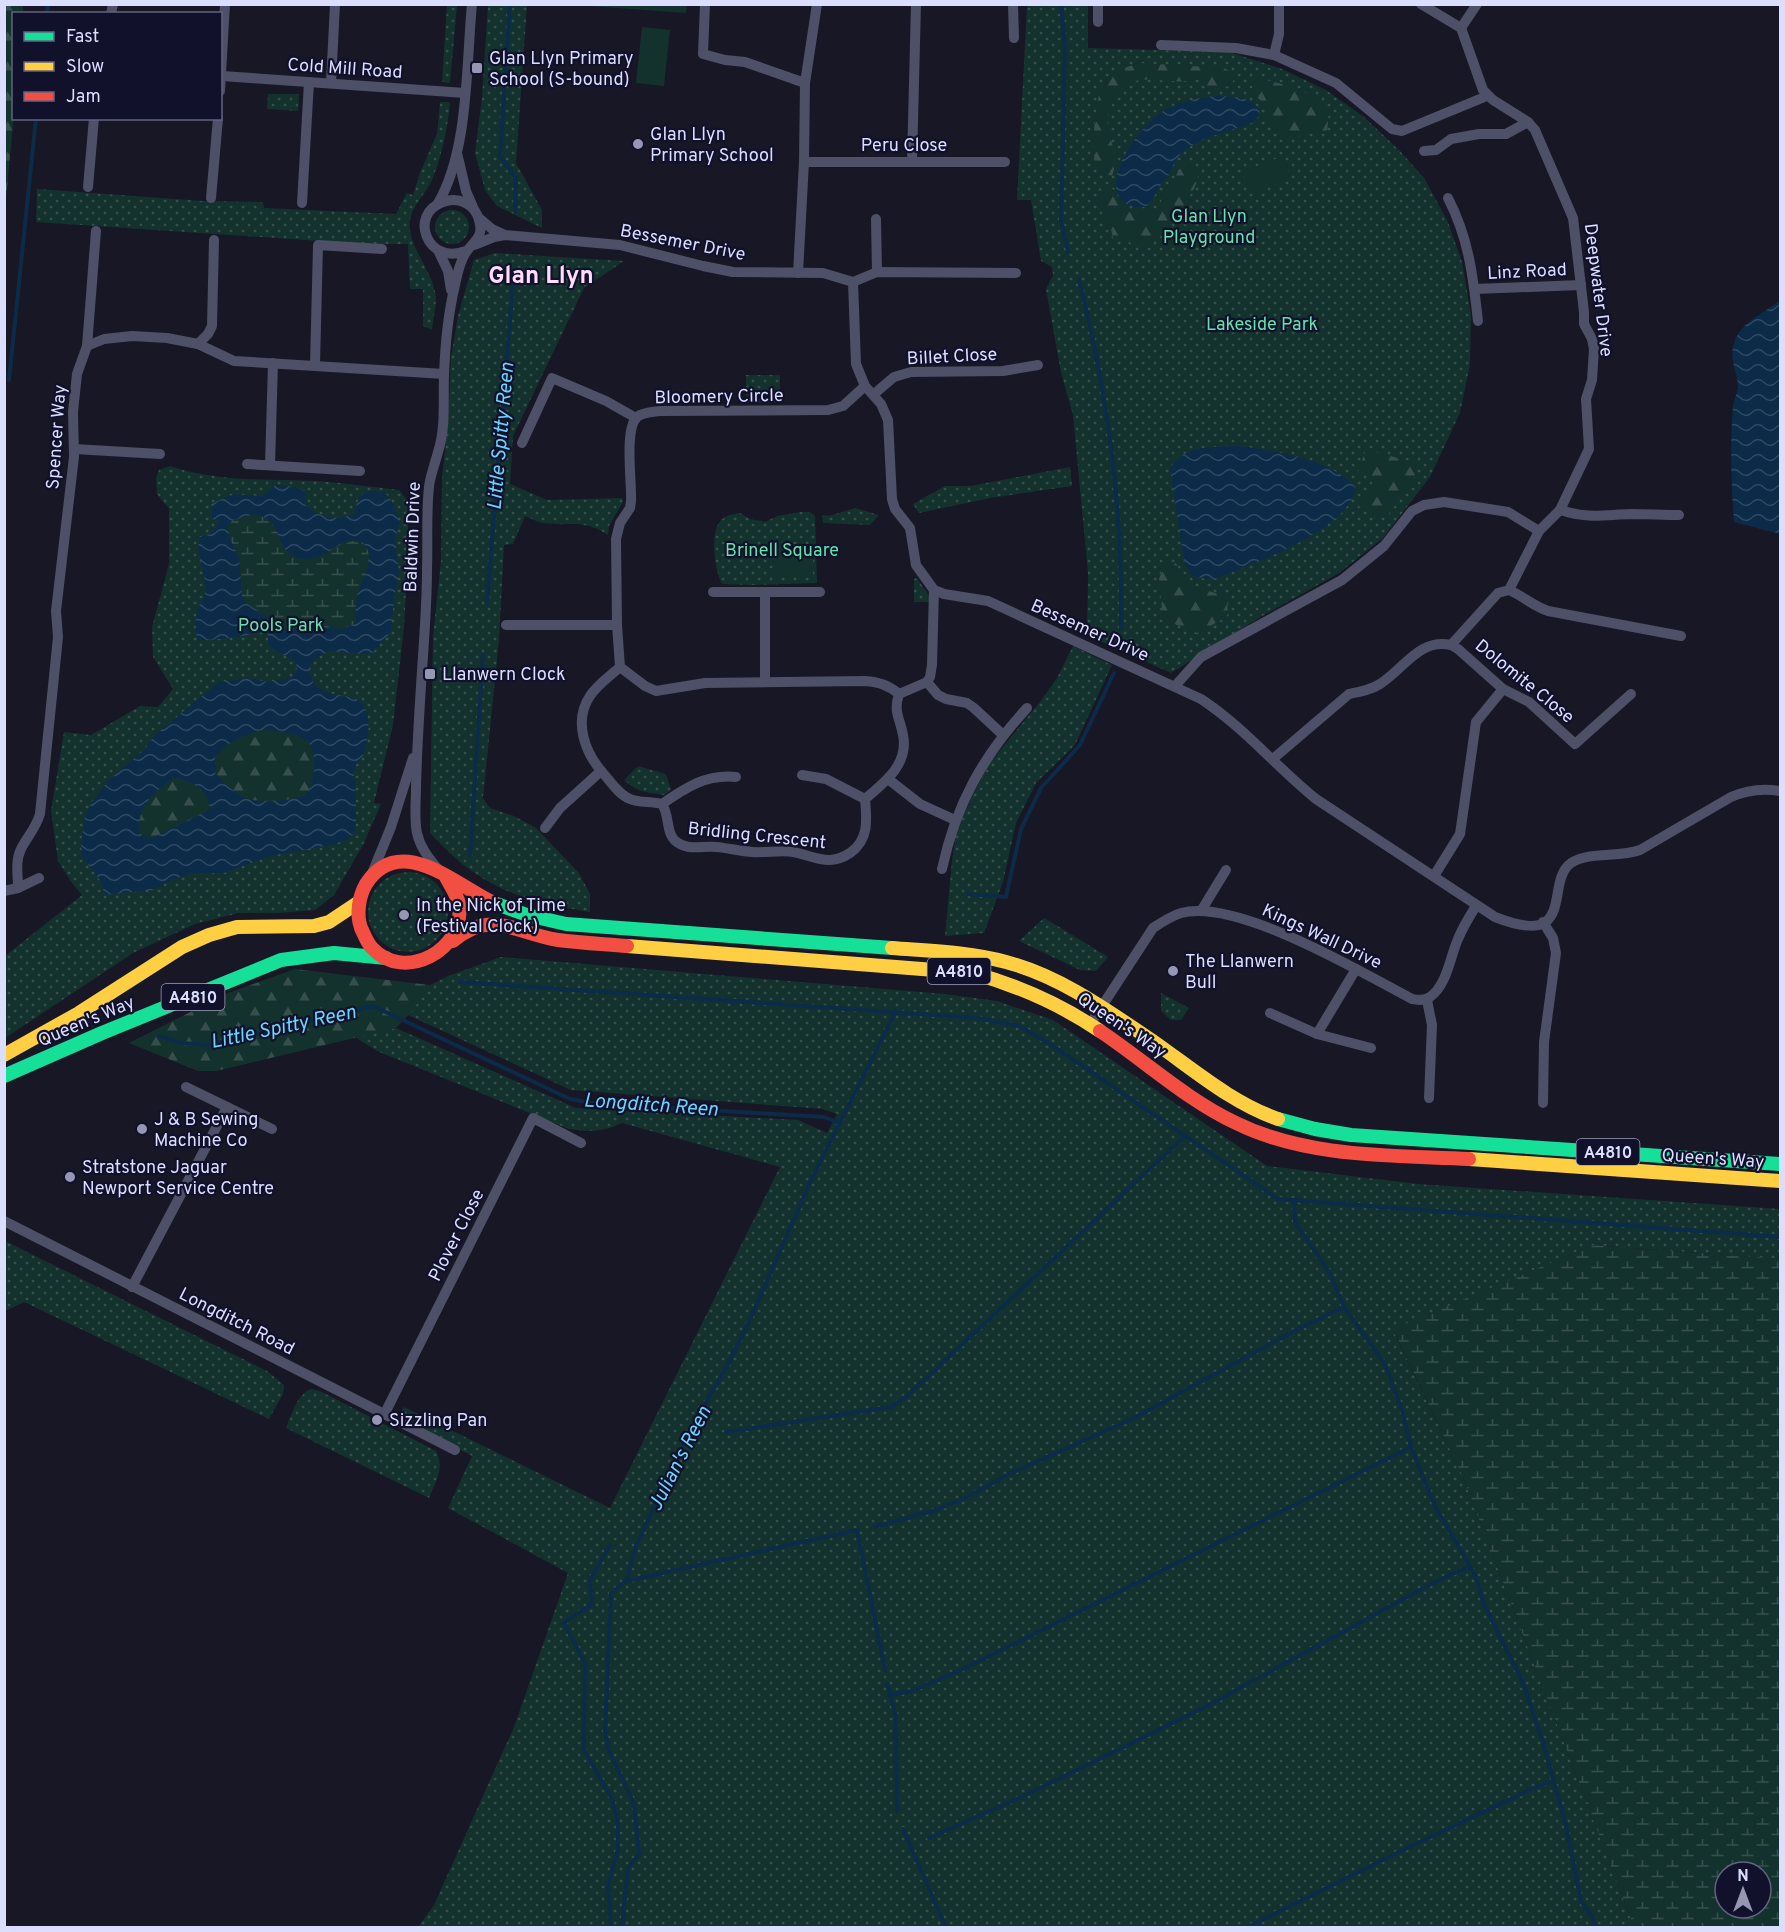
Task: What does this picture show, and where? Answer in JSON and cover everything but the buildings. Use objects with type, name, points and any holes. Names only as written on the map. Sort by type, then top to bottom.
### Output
[{"type":"main road","name":"Queen's Way","points":[[4,1055],[79,1013],[182,947],[209,935],[237,927],[314,926],[341,916],[359,902],[368,882],[378,872],[404,861],[419,862],[442,873],[464,888],[508,909],[537,919],[566,924],[940,952],[992,958],[1035,973],[1102,1007],[1232,1096],[1258,1111],[1313,1129],[1351,1135],[1780,1164]]},
{"type":"main road","points":[[442,873],[454,886],[459,900],[460,915],[454,934],[442,951]]},
{"type":"main road","points":[[359,902],[358,916],[368,942],[389,959]]},
{"type":"main road","name":"Queen's Way","points":[[4,1076],[91,1037],[281,960],[334,952],[416,962],[442,951],[464,931],[481,925],[502,926],[556,940],[973,973],[1000,979],[1042,996],[1091,1023],[1214,1112],[1245,1128],[1298,1144],[1376,1154],[1780,1181]]},
{"type":"street","points":[[222,76],[225,4]]},
{"type":"street","points":[[331,83],[335,4]]},
{"type":"street","points":[[470,248],[458,255],[439,252],[432,246],[425,230],[429,213],[446,190],[457,153],[465,93],[472,4]]},
{"type":"street","points":[[705,4],[703,54],[745,62],[805,84]]},
{"type":"street","points":[[798,273],[804,162],[805,84],[817,4]]},
{"type":"street","points":[[912,161],[916,4]]},
{"type":"street","points":[[1013,4],[1014,38]]},
{"type":"street","points":[[1098,4],[1098,22]]},
{"type":"street","points":[[1274,55],[1279,34],[1279,4]]},
{"type":"street","points":[[1161,45],[1230,47],[1274,55],[1336,83],[1392,129],[1402,131],[1487,96],[1480,85],[1461,28],[1421,4]]},
{"type":"street","points":[[1461,28],[1477,4]]},
{"type":"street","name":"Cold Mill Road","points":[[222,76],[465,93]]},
{"type":"street","points":[[302,203],[309,82]]},
{"type":"street","name":"Deepwater Drive","points":[[1450,645],[1498,594],[1509,590],[1539,531],[1560,510],[1589,449],[1586,399],[1592,380],[1594,349],[1592,339],[1584,324],[1571,210],[1535,130],[1528,122],[1487,96]]},
{"type":"street","points":[[88,188],[94,120]]},
{"type":"street","points":[[211,198],[218,120]]},
{"type":"street","points":[[1424,152],[1436,150],[1451,139],[1479,134],[1506,134],[1528,122]]},
{"type":"street","points":[[453,296],[458,272],[478,237],[480,228],[466,191],[457,153]]},
{"type":"street","name":"Peru Close","points":[[804,162],[1005,162]]},
{"type":"street","name":"Linz Road","points":[[1448,198],[1466,239],[1478,321]]},
{"type":"street","points":[[437,205],[450,200],[459,201],[476,214]]},
{"type":"street","name":"Bessemer Drive","points":[[476,214],[492,229],[505,235]]},
{"type":"street","points":[[876,219],[877,272]]},
{"type":"street","name":"Spencer Way","points":[[18,888],[17,861],[21,849],[38,823],[40,814],[58,637],[56,611],[74,448],[73,412],[77,374],[87,346],[96,231]]},
{"type":"street","name":"Bessemer Drive","points":[[470,248],[494,237],[505,235],[620,245],[733,272],[823,273],[853,282]]},
{"type":"street","points":[[198,344],[212,326],[214,240]]},
{"type":"street","points":[[315,365],[318,245],[382,249]]},
{"type":"street","points":[[439,252],[448,271],[453,296]]},
{"type":"street","points":[[899,694],[927,682],[930,677],[934,590],[916,566],[910,528],[893,504],[888,420],[874,394],[865,387],[856,364],[853,282],[877,272],[1016,273]]},
{"type":"street","name":"Linz Road","points":[[1475,290],[1581,285]]},
{"type":"street","name":"Baldwin Drive","points":[[416,746],[428,572],[429,487],[440,448],[444,417],[444,374],[453,296]]},
{"type":"street","points":[[87,346],[104,339],[132,336],[167,338],[198,344],[234,361],[444,374]]},
{"type":"street","points":[[270,465],[273,363]]},
{"type":"street","name":"Billet Close","points":[[874,394],[894,378],[911,372],[1003,370],[1038,365]]},
{"type":"street","points":[[522,443],[552,378],[606,401],[636,418]]},
{"type":"street","name":"Bloomery Circle","points":[[617,625],[616,539],[620,523],[630,508],[631,433],[636,418],[660,411],[828,410],[843,406],[865,387]]},
{"type":"street","points":[[74,448],[160,454]]},
{"type":"street","points":[[247,464],[360,471]]},
{"type":"street","points":[[1175,686],[1200,657],[1342,580],[1384,546],[1412,511],[1424,505],[1444,502],[1508,512],[1539,531]]},
{"type":"street","points":[[1560,510],[1578,516],[1592,517],[1631,514],[1679,515]]},
{"type":"street","name":"Bessemer Drive","points":[[934,590],[944,594],[988,601],[1175,686],[1217,709],[1274,759],[1294,782],[1316,799],[1476,906],[1503,920],[1529,925],[1543,922]]},
{"type":"street","points":[[1509,590],[1534,606],[1548,611],[1681,636]]},
{"type":"street","points":[[712,592],[820,592]]},
{"type":"street","points":[[765,592],[765,682]]},
{"type":"street","points":[[506,625],[617,625],[620,667],[645,686],[656,690],[705,683],[876,682],[885,684],[899,694]]},
{"type":"street","points":[[1274,759],[1349,694],[1380,684],[1428,645],[1440,643],[1450,645]]},
{"type":"street","name":"Dolomite Close","points":[[1450,645],[1458,649],[1503,689],[1529,702],[1575,744],[1631,694]]},
{"type":"street","points":[[620,667],[591,695],[583,713],[583,737],[586,749],[601,771],[624,796],[631,800],[662,804],[698,782],[723,776],[736,777]]},
{"type":"street","points":[[927,682],[938,695],[945,699],[967,703],[1002,734]]},
{"type":"street","points":[[1434,876],[1460,834],[1476,722],[1503,689]]},
{"type":"street","points":[[802,775],[826,779],[865,799],[896,770],[904,747],[903,733],[896,712],[899,694]]},
{"type":"street","points":[[942,869],[955,819],[972,783],[1002,734],[1027,708]]},
{"type":"street","points":[[416,746],[416,831],[420,844],[442,873]]},
{"type":"street","points":[[368,882],[391,827],[416,746]]},
{"type":"street","points":[[545,828],[560,808],[601,771]]},
{"type":"street","points":[[888,779],[920,804],[955,819]]},
{"type":"street","points":[[1543,1103],[1544,1042],[1556,953],[1553,938],[1543,922],[1555,910],[1566,867],[1575,861],[1598,856],[1629,854],[1640,850],[1731,797],[1744,792],[1758,789],[1780,791]]},
{"type":"street","name":"Bridling Crescent","points":[[662,804],[669,832],[681,845],[751,852],[786,851],[828,860],[840,858],[851,852],[866,834],[865,799]]},
{"type":"street","points":[[1200,911],[1226,870]]},
{"type":"street","points":[[4,891],[18,888],[39,878]]},
{"type":"street","points":[[1429,1098],[1432,1025],[1427,1000],[1436,992],[1443,980],[1457,940],[1476,906]]},
{"type":"street","name":"Kings Wall Drive","points":[[1091,1023],[1153,928],[1182,912],[1200,911],[1239,917],[1317,949],[1412,999],[1427,1000]]},
{"type":"street","points":[[1317,1034],[1356,969]]},
{"type":"street","points":[[1270,1013],[1317,1034],[1371,1048]]},
{"type":"street","points":[[186,1087],[272,1130]]},
{"type":"street","points":[[132,1287],[227,1107]]},
{"type":"street","name":"Plover Close","points":[[384,1415],[533,1118],[580,1143]]},
{"type":"street","name":"Longditch Road","points":[[4,1221],[455,1450]]},
{"type":"green space","points":[[5,4],[23,5],[23,12],[12,12],[13,120],[5,210]]},
{"type":"green space","points":[[590,4],[687,5],[686,13],[589,6]]},
{"type":"green space","points":[[447,5],[457,5],[450,83],[442,82]]},
{"type":"green space","points":[[488,5],[527,5],[516,163],[542,210],[542,228],[497,206],[485,190],[475,153],[482,97]]},
{"type":"green space","name":"Lakeside Park","points":[[1027,5],[1088,5],[1088,48],[1229,52],[1282,69],[1326,90],[1364,117],[1400,151],[1424,178],[1448,222],[1462,262],[1471,315],[1470,364],[1460,413],[1430,477],[1383,538],[1339,573],[1264,615],[1171,673],[1087,635],[1088,573],[1073,415],[1061,373],[1046,289],[1053,275],[1052,267],[1041,261],[1031,200],[1017,200]]},
{"type":"green space","points":[[642,27],[670,30],[664,86],[636,83]]},
{"type":"green space","points":[[1140,63],[1224,68],[1231,72],[1234,79],[1231,86],[1207,89],[1194,74],[1190,81],[1145,80],[1126,85],[1110,108],[1108,119],[1108,129],[1115,155],[1112,176],[1097,172],[1094,126],[1103,79],[1121,69]]},
{"type":"green space","points":[[1253,77],[1294,88],[1322,102],[1329,109],[1327,134],[1307,134],[1288,139],[1272,132],[1263,103],[1252,92]]},
{"type":"green space","points":[[268,94],[299,94],[298,111],[267,109]]},
{"type":"green space","points":[[440,102],[450,104],[446,133],[432,180],[410,220],[412,239],[431,278],[436,298],[432,330],[423,326],[423,289],[410,289],[408,244],[364,244],[36,222],[37,189],[203,201],[263,202],[264,208],[396,214],[407,193],[413,195],[437,134]]},
{"type":"green space","points":[[1283,156],[1291,178],[1251,194],[1242,172]]},
{"type":"green space","points":[[1187,162],[1198,175],[1196,183],[1177,216],[1163,234],[1147,244],[1138,245],[1113,238],[1112,231],[1098,204],[1098,190],[1103,186],[1114,190],[1120,201],[1132,210],[1146,212],[1156,210],[1182,165]]},
{"type":"green space","points":[[452,210],[464,215],[469,227],[464,239],[452,244],[440,239],[435,227],[440,215]]},
{"type":"green space","points":[[495,253],[624,261],[584,288],[513,436],[510,484],[547,500],[622,498],[623,502],[609,526],[608,535],[583,525],[543,523],[525,516],[513,544],[504,545],[499,640],[483,798],[490,808],[514,816],[536,828],[579,873],[590,894],[590,912],[542,903],[502,889],[466,867],[430,833],[433,636],[441,561],[442,477],[448,423],[451,357],[458,316],[474,260]]},
{"type":"green space","points":[[746,375],[780,375],[780,403],[746,403]]},
{"type":"green space","points":[[1366,449],[1415,463],[1416,470],[1411,484],[1388,515],[1383,517],[1359,507],[1372,484],[1370,476],[1358,472]]},
{"type":"green space","name":"Pools Park","points":[[170,466],[224,477],[317,481],[399,490],[408,501],[404,627],[393,725],[374,803],[381,804],[363,845],[334,895],[315,910],[239,913],[195,924],[133,953],[5,1038],[5,956],[82,895],[58,861],[51,811],[64,732],[91,735],[140,706],[158,707],[173,689],[153,657],[152,627],[169,564],[169,509],[157,494],[156,478],[159,470]]},
{"type":"green space","points":[[1070,467],[1072,486],[990,498],[919,513],[913,504],[945,486],[970,486]]},
{"type":"green space","points":[[855,508],[879,515],[870,525],[823,523],[822,515],[829,516]]},
{"type":"green space","name":"Brinell Square","points":[[810,512],[815,516],[817,583],[722,584],[714,544],[716,529],[723,519],[740,513],[750,519],[765,522],[777,516]]},
{"type":"green space","points":[[251,515],[268,520],[275,528],[283,545],[337,546],[353,541],[365,545],[369,558],[356,601],[355,624],[342,629],[319,627],[288,631],[246,603],[242,596],[239,558],[229,537],[228,525],[233,520]]},
{"type":"green space","points":[[775,555],[813,555],[813,576],[775,576]]},
{"type":"green space","points":[[1165,561],[1176,563],[1181,573],[1192,584],[1228,598],[1227,617],[1195,634],[1163,618],[1159,579]]},
{"type":"green space","points":[[917,578],[929,596],[929,602],[914,602],[914,579]]},
{"type":"green space","points":[[1073,646],[1112,665],[1075,745],[1036,783],[1016,823],[1003,882],[984,933],[945,936],[957,829],[987,766],[1040,702],[1057,678]]},
{"type":"green space","points":[[261,730],[296,735],[310,744],[314,757],[314,773],[311,787],[303,796],[283,800],[251,800],[238,795],[215,773],[215,758],[224,747],[241,737]]},
{"type":"green space","points":[[638,766],[666,774],[671,790],[664,795],[642,791],[629,784],[624,780]]},
{"type":"green space","points":[[173,778],[186,781],[203,792],[209,803],[209,810],[154,837],[148,838],[138,833],[144,807],[153,795]]},
{"type":"green space","points":[[408,872],[423,875],[436,884],[445,897],[448,912],[445,927],[436,940],[423,949],[408,952],[393,949],[380,940],[371,927],[368,912],[371,897],[380,884],[393,875]]},
{"type":"green space","points":[[1044,918],[1108,957],[1096,971],[1080,970],[1019,941]]},
{"type":"green space","points":[[501,957],[945,994],[997,1001],[1053,1020],[1267,1166],[1418,1184],[1780,1209],[1780,1259],[1593,1245],[1393,1330],[1463,1477],[1634,1927],[418,1927],[434,1905],[514,1727],[568,1573],[448,1508],[472,1456],[398,1416],[404,1407],[610,1508],[780,1167],[622,1123],[596,1130],[569,1129],[377,1051],[355,1037],[396,1028],[576,1108],[798,1120],[827,1133],[837,1114],[823,1109],[571,1090],[408,1015],[430,985]]},
{"type":"green space","points":[[295,969],[430,985],[413,1010],[396,1028],[216,1071],[198,1071],[129,1043],[228,993]]},
{"type":"green space","points":[[1161,993],[1189,1008],[1181,1020],[1171,1020],[1161,1011]]},
{"type":"green space","points":[[5,1241],[267,1371],[284,1385],[283,1394],[269,1419],[24,1302],[5,1311]]},
{"type":"green space","points":[[1593,1245],[1780,1259],[1780,1927],[1634,1927],[1463,1477],[1393,1329]]},
{"type":"green space","points":[[312,1389],[436,1451],[440,1469],[429,1498],[286,1428],[298,1400]]},
{"type":"water","points":[[1219,96],[1246,99],[1259,109],[1260,114],[1254,122],[1199,142],[1182,153],[1148,205],[1132,206],[1119,196],[1116,185],[1123,158],[1131,144],[1151,121],[1165,110],[1180,103]]},
{"type":"water","points":[[1780,300],[1780,534],[1734,522],[1731,449],[1733,406],[1738,388],[1732,356],[1734,343],[1737,335],[1747,323]]},
{"type":"water","points":[[1239,446],[1269,450],[1318,463],[1346,478],[1356,488],[1349,504],[1318,532],[1274,555],[1214,579],[1199,578],[1189,571],[1184,561],[1170,469],[1175,461],[1191,451],[1210,447]]},
{"type":"water","points":[[276,485],[295,487],[306,491],[305,505],[310,509],[322,516],[335,518],[355,513],[358,501],[365,493],[381,491],[393,504],[400,521],[395,539],[399,573],[391,632],[372,653],[330,651],[316,658],[309,667],[317,687],[359,700],[368,717],[369,724],[363,756],[354,772],[355,833],[335,844],[270,856],[224,873],[191,874],[174,879],[153,890],[104,895],[102,883],[82,856],[81,843],[85,816],[93,800],[108,781],[145,749],[155,735],[219,682],[250,678],[267,682],[292,678],[296,673],[297,666],[293,660],[272,649],[268,644],[268,635],[263,632],[239,637],[197,639],[197,614],[204,597],[205,586],[199,551],[200,537],[210,534],[220,521],[212,519],[211,504],[234,494],[261,496]],"holes":[[[251,515],[269,520],[283,546],[298,558],[316,558],[348,541],[359,541],[364,544],[369,553],[369,562],[357,595],[355,624],[342,629],[319,627],[288,631],[246,603],[242,596],[239,558],[229,537],[228,525],[233,520]],[[261,730],[278,731],[306,740],[310,744],[314,757],[311,787],[306,794],[300,797],[270,801],[252,800],[238,794],[215,773],[215,758],[224,747]],[[173,778],[180,779],[198,787],[203,792],[207,797],[209,810],[148,838],[139,833],[139,823],[144,807],[153,795]]]},
{"type":"waterway","points":[[47,12],[48,4]]},
{"type":"waterway","name":"Little Spitty Reen","points":[[510,4],[500,156],[516,179],[515,212]]},
{"type":"waterway","points":[[1061,4],[1065,47],[1061,220],[1068,251]]},
{"type":"waterway","points":[[9,380],[36,120]]},
{"type":"waterway","name":"Little Spitty Reen","points":[[487,603],[514,270]]},
{"type":"waterway","points":[[1079,280],[1098,366],[1112,453],[1119,541],[1121,629]]},
{"type":"waterway","name":"Little Spitty Reen","points":[[470,855],[483,655]]},
{"type":"waterway","points":[[968,894],[1006,897],[1021,829],[1041,788],[1080,745],[1114,673]]},
{"type":"waterway","points":[[460,982],[978,1018],[1019,1026],[1050,1044],[1278,1199],[1780,1237]]},
{"type":"waterway","name":"Longditch Reen","points":[[159,1036],[182,1043],[208,1045],[373,1006],[570,1099],[592,1103],[824,1117],[840,1123]]},
{"type":"waterway","name":"Julian's Reen","points":[[622,1928],[628,1868],[639,1854],[634,1804],[609,1751],[605,1731],[611,1593],[626,1581],[636,1546],[665,1484],[693,1425],[748,1324],[813,1176],[896,1011]]},
{"type":"waterway","points":[[726,1432],[891,1407],[908,1395],[1185,1136]]},
{"type":"waterway","points":[[1294,1201],[1295,1222],[1329,1272],[1344,1307],[1385,1364],[1402,1410],[1411,1447],[1435,1506],[1475,1575],[1484,1604],[1523,1683],[1544,1746],[1566,1826],[1581,1901],[1593,1918],[1596,1928]]},
{"type":"waterway","points":[[874,1527],[936,1510],[965,1498],[1009,1474],[1134,1418],[1296,1330],[1344,1307]]},
{"type":"waterway","points":[[890,1695],[912,1691],[961,1670],[1411,1447]]},
{"type":"waterway","points":[[626,1581],[857,1530],[885,1670]]},
{"type":"waterway","points":[[610,1545],[590,1580],[592,1604],[564,1623],[585,1663],[584,1750],[612,1799],[618,1822],[618,1849],[608,1885],[611,1928]]},
{"type":"waterway","points":[[929,1838],[1030,1793],[1205,1707],[1431,1584],[1470,1566]]},
{"type":"waterway","points":[[887,1684],[896,1716],[897,1811]]},
{"type":"waterway","points":[[1246,1928],[1405,1849],[1552,1781]]},
{"type":"waterway","points":[[903,1829],[946,1928]]},
{"type":"traffic: fast","points":[[494,903],[527,915],[566,924],[892,948]]},
{"type":"traffic: fast","points":[[4,1076],[102,1033],[281,960],[334,953],[386,958]]},
{"type":"traffic: fast","points":[[1278,1119],[1315,1129],[1351,1135],[1780,1164]]},
{"type":"traffic: slow","points":[[4,1055],[79,1013],[182,947],[209,935],[237,927],[314,926],[329,922],[359,902]]},
{"type":"traffic: slow","points":[[627,946],[973,973],[1039,997],[1070,1012],[1100,1031]]},
{"type":"traffic: slow","points":[[892,948],[978,956],[1006,962],[1045,976],[1101,1007],[1229,1095],[1278,1119]]},
{"type":"traffic: slow","points":[[1469,1159],[1780,1181]]},
{"type":"traffic: jam","points":[[445,875],[455,893],[458,900],[459,921],[453,935],[443,947],[415,962],[400,962],[385,958],[372,948],[359,923],[360,900],[366,884],[380,869],[395,862],[412,862],[429,867],[446,876],[494,903]]},
{"type":"traffic: jam","points":[[453,941],[467,931],[480,926],[493,925],[558,940],[627,946]]},
{"type":"traffic: jam","points":[[1100,1031],[1200,1103],[1236,1123],[1263,1134],[1291,1143],[1350,1153],[1469,1159]]},
{"type":"place","name":"Glan Llyn Primary School (S-bound)","points":[[477,68]]},
{"type":"place","name":"Glan Llyn Primary School","points":[[638,144]]},
{"type":"place","name":"Llanwern Clock","points":[[430,674]]},
{"type":"place","name":"In the Nick of Time (Festival Clock)","points":[[404,915]]},
{"type":"place","name":"The Llanwern Bull","points":[[1173,971]]},
{"type":"place","name":"J & B Sewing Machine Co","points":[[142,1129]]},
{"type":"place","name":"Stratstone Jaguar Newport Service Centre","points":[[70,1177]]},
{"type":"place","name":"Sizzling Pan","points":[[377,1420]]},
{"type":"district","name":"Glan Llyn","points":[[541,275]]},
{"type":"park label","name":"Glan Llyn Playground","points":[[1209,226]]}]
